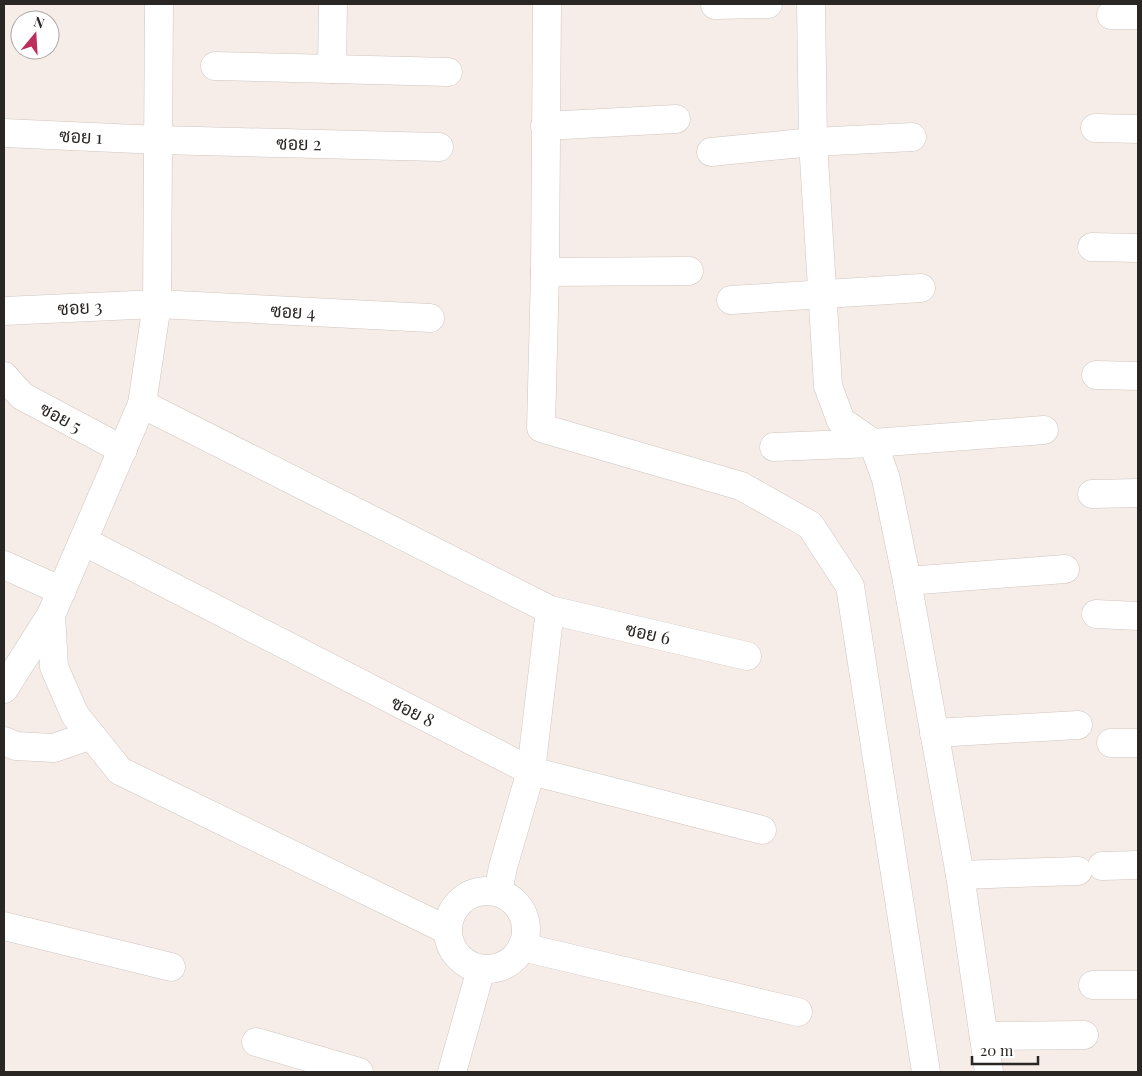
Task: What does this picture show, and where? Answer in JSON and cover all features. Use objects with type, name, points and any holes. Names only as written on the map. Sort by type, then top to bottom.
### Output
[{"type":"street","points":[[4,690],[51,616],[142,404],[157,304],[159,4]]},
{"type":"street","points":[[332,69],[333,4]]},
{"type":"street","points":[[547,4],[545,272],[541,428],[741,486],[810,525],[850,586],[926,1072]]},
{"type":"street","points":[[715,5],[768,4]]},
{"type":"street","points":[[811,4],[813,142],[828,386],[841,421],[873,443],[886,479],[907,581],[960,875],[990,1072]]},
{"type":"street","points":[[1110,15],[1138,15]]},
{"type":"street","points":[[215,66],[448,72]]},
{"type":"street","points":[[545,126],[676,119]]},
{"type":"street","points":[[1095,128],[1138,129]]},
{"type":"street","name":"ซอย 1","points":[[4,133],[159,140]]},
{"type":"street","points":[[711,152],[813,142],[912,137]]},
{"type":"street","name":"ซอย 2","points":[[159,140],[439,147]]},
{"type":"street","points":[[1092,247],[1138,248]]},
{"type":"street","points":[[545,272],[689,271]]},
{"type":"street","points":[[731,300],[922,288]]},
{"type":"street","name":"ซอย 3","points":[[4,316],[157,304]]},
{"type":"street","name":"ซอย 4","points":[[157,304],[430,318]]},
{"type":"street","points":[[1096,375],[1138,376]]},
{"type":"street","name":"ซอย 5","points":[[4,376],[22,396],[123,450]]},
{"type":"street","name":"ซอย 6","points":[[142,404],[550,610],[747,656]]},
{"type":"street","points":[[774,447],[873,443],[1044,430]]},
{"type":"street","points":[[1092,494],[1138,493]]},
{"type":"street","name":"ซอย 8","points":[[83,541],[532,771],[762,830]]},
{"type":"street","points":[[4,564],[62,590]]},
{"type":"street","points":[[907,581],[1065,570]]},
{"type":"street","points":[[498,892],[503,868],[532,771],[550,610]]},
{"type":"street","points":[[1096,614],[1138,616]]},
{"type":"street","points":[[51,616],[54,667],[75,715],[120,771],[447,930]]},
{"type":"street","points":[[934,733],[1078,725]]},
{"type":"street","points":[[4,741],[16,746],[54,748],[91,735]]},
{"type":"street","points":[[1111,743],[1138,743]]},
{"type":"street","points":[[960,875],[1138,865]]},
{"type":"street","points":[[483,890],[498,892],[510,898],[520,908],[526,920],[526,933],[522,948],[512,961],[497,968],[481,969],[464,962],[453,951],[449,943],[447,930],[450,914],[458,902],[469,894],[483,890]]},
{"type":"street","points":[[4,929],[171,967]]},
{"type":"street","points":[[522,948],[798,1012]]},
{"type":"street","points":[[452,1072],[481,969]]},
{"type":"street","points":[[1093,985],[1138,985]]},
{"type":"street","points":[[984,1036],[1084,1035]]},
{"type":"street","points":[[256,1042],[359,1072]]}]
